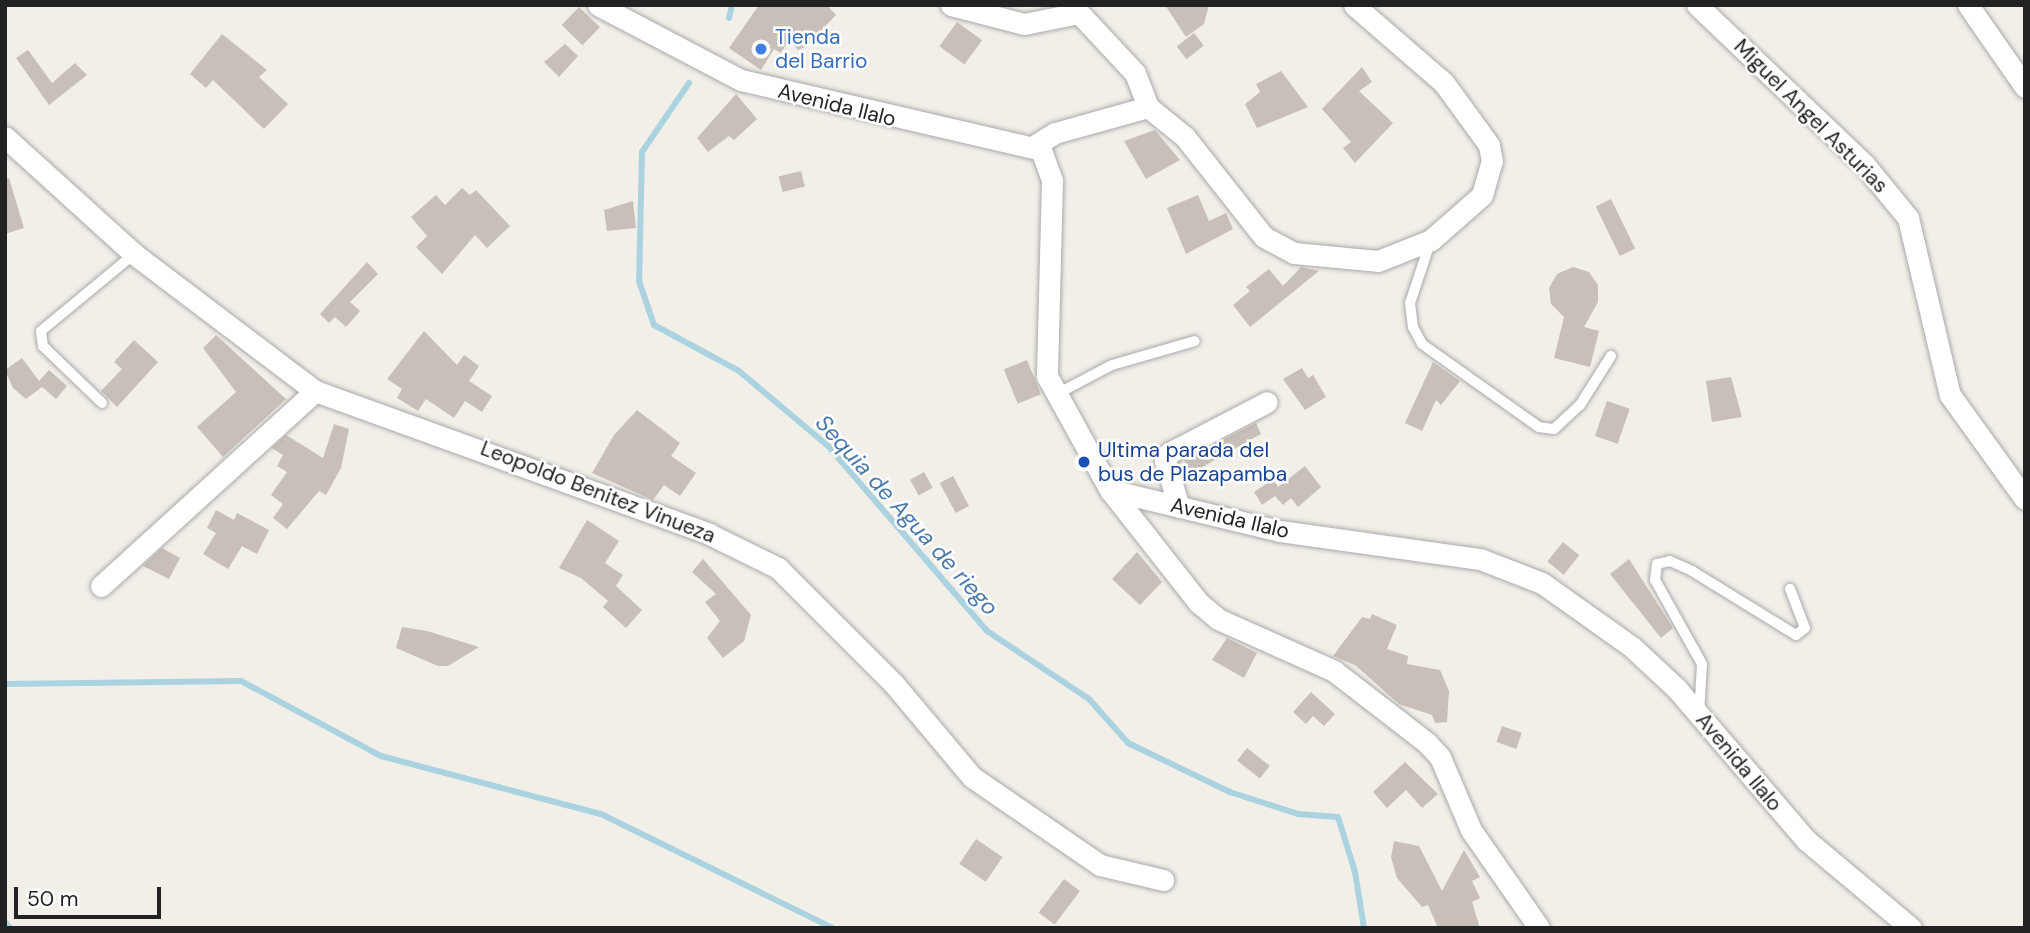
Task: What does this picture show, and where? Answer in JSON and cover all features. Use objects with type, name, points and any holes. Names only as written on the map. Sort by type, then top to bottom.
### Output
[{"type":"street","name":"Avenida Ilalo","points":[[598,5],[741,80],[909,123],[1034,146]]},
{"type":"street","points":[[951,5],[1024,24],[1079,13],[1135,73],[1148,107],[1185,137],[1264,237],[1294,253],[1378,261],[1431,240],[1482,195],[1492,161],[1489,145],[1444,83],[1354,5]]},
{"type":"street","name":"Miguel Angel Asturias","points":[[1698,5],[1864,164],[1908,218],[1922,258],[1950,395],[2025,499]]},
{"type":"street","points":[[1969,5],[2025,87]]},
{"type":"street","points":[[1148,107],[1055,133],[1034,146],[1052,168],[1045,360],[1055,395],[1110,490],[1199,603],[1218,619],[1335,671],[1427,743],[1440,757],[1471,830],[1539,928]]},
{"type":"street","name":"Leopoldo Benitez Vinueza","points":[[5,137],[134,254],[315,391],[538,469],[760,557],[801,590],[894,684],[972,777],[1100,865],[1163,880]]},
{"type":"street","points":[[101,586],[315,391]]},
{"type":"street","points":[[1178,507],[1165,461],[1169,453],[1267,402]]},
{"type":"street","name":"Avenida Ilalo","points":[[1110,490],[1280,531],[1480,559],[1542,583],[1632,647],[1699,715],[1806,840],[1912,928]]},
{"type":"lane","points":[[1431,240],[1410,303],[1422,344],[1539,427],[1554,429],[1580,405],[1611,356]]},
{"type":"lane","points":[[102,403],[43,346],[41,331],[134,254]]},
{"type":"lane","points":[[1055,395],[1112,365],[1195,341]]},
{"type":"lane","points":[[1699,715],[1702,664],[1656,580],[1657,564],[1670,561],[1692,571],[1796,635],[1805,628],[1790,589]]},
{"type":"building","points":[[759,5],[827,5],[836,15],[805,47],[798,50],[789,40],[781,53],[774,49],[761,70],[729,48]]},
{"type":"building","points":[[1165,5],[1209,5],[1204,24],[1186,37]]},
{"type":"building","points":[[579,7],[600,27],[582,45],[562,25]]},
{"type":"building","points":[[957,22],[982,40],[964,64],[939,46]]},
{"type":"building","points":[[1194,33],[1204,46],[1187,59],[1177,47]]},
{"type":"building","points":[[222,34],[267,70],[259,77],[288,104],[264,129],[213,80],[206,88],[190,74]]},
{"type":"building","points":[[565,44],[578,56],[559,77],[544,62]]},
{"type":"building","points":[[28,50],[52,83],[75,63],[87,75],[49,105],[16,58]]},
{"type":"building","points":[[1362,67],[1372,82],[1359,91],[1393,123],[1355,163],[1343,148],[1351,142],[1322,109]]},
{"type":"building","points":[[1281,71],[1308,107],[1257,128],[1245,104],[1260,92],[1256,84]]},
{"type":"building","points":[[736,94],[757,119],[734,140],[729,136],[708,152],[697,138]]},
{"type":"building","points":[[1155,130],[1180,160],[1146,179],[1124,141]]},
{"type":"building","points":[[801,171],[805,187],[783,192],[779,177]]},
{"type":"building","points":[[9,178],[24,228],[5,234],[5,179]]},
{"type":"building","points":[[462,188],[470,195],[476,190],[510,226],[487,248],[475,235],[442,274],[416,247],[427,236],[411,217],[436,195],[445,205]]},
{"type":"building","points":[[1198,195],[1209,221],[1226,213],[1233,229],[1186,254],[1167,208]]},
{"type":"building","points":[[1611,199],[1635,248],[1620,256],[1596,206]]},
{"type":"building","points":[[633,201],[636,228],[607,231],[604,210]]},
{"type":"building","points":[[367,262],[378,274],[350,302],[360,311],[346,327],[335,317],[329,323],[320,314]]},
{"type":"building","points":[[1301,267],[1319,271],[1250,327],[1233,305],[1250,291],[1246,287],[1269,269],[1283,286]]},
{"type":"building","points":[[1573,267],[1589,272],[1598,285],[1598,302],[1584,327],[1599,331],[1590,367],[1554,358],[1564,317],[1551,304],[1549,288],[1557,274]]},
{"type":"building","points":[[424,331],[457,365],[464,355],[479,366],[469,381],[492,396],[482,412],[465,401],[454,418],[426,399],[418,411],[397,398],[402,389],[387,379]]},
{"type":"building","points":[[216,335],[286,399],[223,457],[197,427],[236,392],[203,348]]},
{"type":"building","points":[[134,340],[158,362],[117,407],[101,391],[122,369],[114,362]]},
{"type":"building","points":[[22,358],[39,381],[49,370],[67,386],[56,399],[42,387],[26,399],[13,388],[5,370]]},
{"type":"building","points":[[1027,360],[1041,394],[1018,404],[1004,369]]},
{"type":"building","points":[[1433,362],[1460,381],[1441,405],[1436,400],[1422,431],[1405,423]]},
{"type":"building","points":[[1302,368],[1308,378],[1313,375],[1326,397],[1305,410],[1283,379]]},
{"type":"building","points":[[1731,377],[1742,417],[1712,422],[1706,381]]},
{"type":"building","points":[[1607,401],[1630,409],[1618,444],[1595,436]]},
{"type":"building","points":[[637,410],[680,443],[671,456],[696,473],[680,496],[664,485],[653,500],[592,473],[614,435]]},
{"type":"building","points":[[1256,423],[1261,434],[1190,474],[1184,460]]},
{"type":"building","points":[[334,424],[349,429],[341,468],[326,495],[319,491],[287,529],[273,518],[283,504],[271,495],[287,472],[277,466],[283,455],[272,448],[286,435],[323,458]]},
{"type":"building","points":[[1305,466],[1321,487],[1298,507],[1291,498],[1283,505],[1275,496],[1262,505],[1254,492],[1273,479],[1278,487]]},
{"type":"building","points":[[924,472],[933,488],[919,496],[910,480]]},
{"type":"building","points":[[953,476],[969,506],[956,513],[940,483]]},
{"type":"building","points":[[216,510],[234,520],[237,513],[269,530],[257,554],[242,546],[228,569],[203,554],[216,533],[207,528]]},
{"type":"building","points":[[587,520],[619,541],[605,563],[623,575],[616,586],[642,610],[626,628],[603,607],[608,601],[581,578],[559,568]]},
{"type":"building","points":[[1563,542],[1579,555],[1564,575],[1547,561]]},
{"type":"building","points":[[162,548],[180,558],[169,579],[143,566]]},
{"type":"building","points":[[1137,552],[1162,582],[1140,605],[1112,579]]},
{"type":"building","points":[[703,559],[751,615],[744,641],[723,658],[707,638],[720,621],[705,602],[716,594],[692,572]]},
{"type":"building","points":[[1629,559],[1673,628],[1661,638],[1610,574]]},
{"type":"building","points":[[1372,614],[1397,625],[1387,649],[1408,656],[1407,664],[1440,670],[1449,691],[1447,722],[1435,723],[1432,715],[1399,704],[1355,665],[1333,656],[1362,617],[1370,619]]},
{"type":"building","points":[[402,627],[427,631],[479,647],[448,666],[438,666],[396,648]]},
{"type":"building","points":[[1227,638],[1257,653],[1244,678],[1212,660]]},
{"type":"building","points":[[1311,692],[1335,714],[1324,726],[1313,716],[1306,724],[1293,712]]},
{"type":"building","points":[[1502,726],[1522,733],[1516,749],[1496,742]]},
{"type":"building","points":[[1247,748],[1270,766],[1260,778],[1237,761]]},
{"type":"building","points":[[1405,762],[1438,794],[1422,808],[1406,790],[1387,808],[1373,792]]},
{"type":"building","points":[[976,839],[1003,857],[986,882],[959,864]]},
{"type":"building","points":[[1394,841],[1419,846],[1442,891],[1464,850],[1480,877],[1472,881],[1480,898],[1472,902],[1480,928],[1438,928],[1428,905],[1422,907],[1397,878],[1391,857]]},
{"type":"building","points":[[1064,879],[1080,891],[1055,925],[1039,913]]},
{"type":"waterway","points":[[729,18],[732,5]]},
{"type":"waterway","name":"Sequia de Agua de riego","points":[[689,83],[642,152],[639,281],[654,325],[739,371],[828,446],[987,631],[1089,699],[1128,743],[1230,792],[1298,814],[1338,817],[1355,872],[1364,928]]},
{"type":"waterway","points":[[5,684],[241,681],[381,756],[601,814],[833,928]]},
{"type":"waterway","points":[[5,922],[10,928]]},
{"type":"place","name":"Tienda del Barrio","points":[[761,49]]},
{"type":"place","name":"Ultima parada del bus de Plazapamba","points":[[1084,462]]}]
